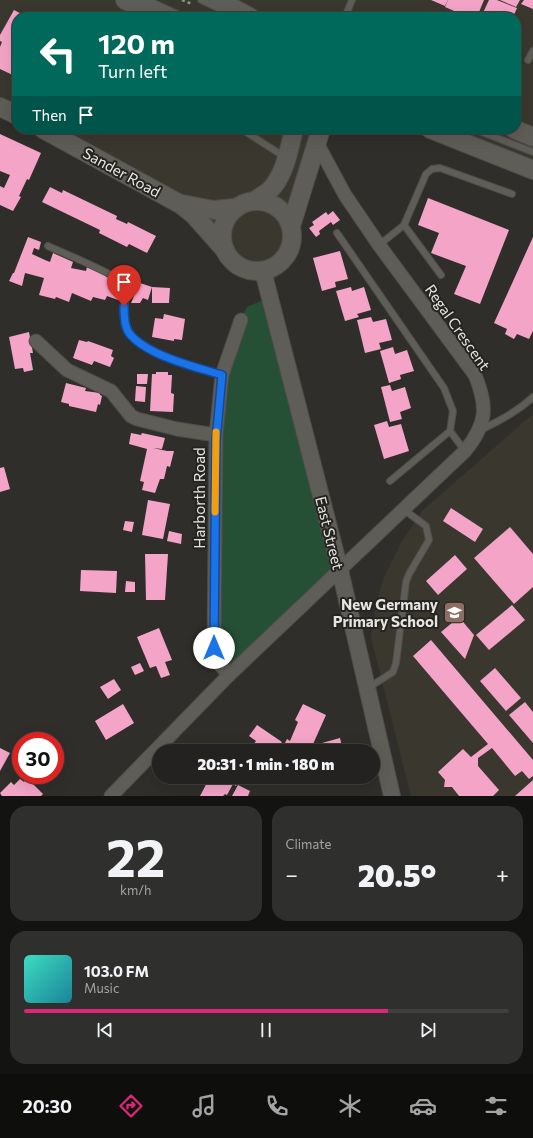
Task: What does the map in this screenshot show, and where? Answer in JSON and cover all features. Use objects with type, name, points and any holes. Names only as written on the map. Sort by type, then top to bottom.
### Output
[{"type":"main road","points":[[125,0],[152,12]]},
{"type":"main road","points":[[218,0],[241,12]]},
{"type":"main road","points":[[0,107],[12,113]]},
{"type":"main road","points":[[521,132],[533,137]]},
{"type":"main road","name":"Sander Road","points":[[52,134],[180,204],[194,215],[225,250]]},
{"type":"main road","points":[[256,200],[269,191],[278,180],[287,158],[293,134]]},
{"type":"main road","points":[[443,134],[533,170]]},
{"type":"main road","points":[[291,226],[319,136]]},
{"type":"main road","points":[[256,200],[267,202],[278,207],[286,215],[291,226],[292,238],[290,249],[284,259],[274,266],[264,270],[252,271],[241,267],[231,260],[221,239],[222,228],[227,217],[234,208],[244,202],[256,200]]},
{"type":"main road","name":"Sander Road","points":[[180,204],[214,210],[234,208]]},
{"type":"street","name":"Regal Crescent","points":[[319,136],[345,195],[379,245],[475,375],[483,394],[484,405],[484,416],[479,430],[465,451],[340,570]]},
{"type":"street","name":"East Street","points":[[264,270],[340,570],[392,796]]},
{"type":"street","name":"Harborth Road","points":[[229,675],[217,661],[214,648],[216,435],[222,375],[241,320]]},
{"type":"street","points":[[36,341],[66,370],[111,391],[131,416],[137,419],[177,429],[216,435]]},
{"type":"street","points":[[111,796],[229,675],[340,570]]},
{"type":"lane","points":[[147,0],[173,12]]},
{"type":"lane","points":[[201,0],[227,12]]},
{"type":"lane","points":[[347,12],[352,0]]},
{"type":"lane","points":[[528,60],[533,51]]},
{"type":"lane","points":[[249,134],[287,158]]},
{"type":"lane","points":[[487,134],[533,152]]},
{"type":"lane","points":[[379,245],[404,225],[426,174],[432,169],[440,168],[512,194]]},
{"type":"lane","points":[[404,225],[441,275]]},
{"type":"lane","points":[[337,233],[444,388],[453,411],[450,431],[390,481]]},
{"type":"lane","points":[[48,246],[118,280],[125,295],[126,326],[128,332],[134,338],[162,355],[222,375]]},
{"type":"lane","points":[[479,430],[507,417],[522,407],[533,397]]},
{"type":"lane","points":[[450,431],[465,451]]},
{"type":"lane","points":[[367,689],[393,672],[396,663],[406,582],[409,574],[429,540],[426,526],[403,509]]},
{"type":"shaded area","points":[[0,0],[533,0],[533,169],[446,134],[521,134],[521,12],[12,12],[12,114],[0,108]]},
{"type":"shaded area","points":[[50,134],[320,134],[290,228],[270,297],[261,273],[176,203]]},
{"type":"shaded area","name":"New Germany Primary School","points":[[533,414],[533,796],[411,796],[371,638],[376,605],[383,579],[401,543],[422,511]]},
{"type":"green space","points":[[270,297],[340,570],[230,676],[216,660],[216,434],[240,319],[247,307]]},
{"type":"building","points":[[431,0],[448,0],[445,6]]},
{"type":"building","points":[[448,0],[484,0],[479,12],[456,12],[445,7]]},
{"type":"building","points":[[489,0],[497,0],[517,8],[515,12],[483,12]]},
{"type":"building","points":[[500,0],[520,0],[516,7]]},
{"type":"building","points":[[524,0],[533,0],[533,9],[521,4]]},
{"type":"building","points":[[12,14],[12,75],[0,69],[0,47],[2,42],[0,41],[0,35]]},
{"type":"building","points":[[0,134],[41,153],[29,180],[27,179],[19,196],[21,197],[13,211],[0,205],[0,186],[4,188],[10,175],[0,171]]},
{"type":"building","points":[[50,187],[62,193],[63,190],[117,216],[116,219],[127,224],[128,222],[156,236],[147,253],[129,244],[127,247],[99,233],[100,230],[42,202]]},
{"type":"building","points":[[428,198],[509,230],[480,304],[454,294],[466,266],[431,253],[439,233],[418,225]]},
{"type":"building","points":[[333,211],[340,220],[333,225],[331,222],[319,231],[320,234],[316,237],[309,228],[314,225],[312,222],[326,212],[328,215]]},
{"type":"building","points":[[28,237],[41,242],[39,250],[34,248],[32,254],[50,262],[53,253],[73,262],[71,268],[86,271],[87,267],[113,278],[111,288],[121,292],[118,300],[107,296],[105,300],[93,297],[91,301],[72,293],[69,302],[56,297],[55,299],[39,295],[44,278],[25,273],[22,286],[9,281],[14,273]]},
{"type":"building","points":[[533,237],[533,331],[529,339],[517,334],[514,339],[505,334],[507,329],[494,323]]},
{"type":"building","points":[[340,251],[348,279],[335,282],[336,287],[322,291],[313,258]]},
{"type":"building","points":[[140,283],[152,287],[148,300],[143,298],[140,303],[131,303]]},
{"type":"building","points":[[152,287],[170,288],[169,303],[152,303]]},
{"type":"building","points":[[351,287],[352,291],[364,287],[371,310],[357,314],[359,317],[345,321],[336,291]]},
{"type":"building","points":[[164,314],[185,319],[182,340],[174,339],[174,341],[152,337],[155,318],[163,319]]},
{"type":"building","points":[[371,317],[373,322],[386,319],[392,340],[379,343],[381,349],[365,353],[357,320]]},
{"type":"building","points":[[29,332],[33,353],[30,353],[33,370],[24,372],[23,368],[15,369],[9,337]]},
{"type":"building","points":[[79,340],[88,341],[113,350],[111,356],[114,358],[110,367],[94,361],[92,365],[73,358]]},
{"type":"building","points":[[393,347],[395,354],[407,350],[414,371],[400,375],[401,379],[389,383],[380,351]]},
{"type":"building","points":[[156,372],[168,372],[168,375],[172,375],[171,393],[174,394],[173,412],[150,411],[152,374],[156,374]]},
{"type":"building","points":[[137,374],[148,374],[147,384],[137,384]]},
{"type":"building","points":[[66,383],[86,388],[85,391],[100,393],[102,396],[100,405],[98,404],[96,412],[69,406],[69,404],[61,402]]},
{"type":"building","points":[[390,385],[392,391],[405,387],[411,408],[400,412],[402,419],[390,422],[381,387]]},
{"type":"building","points":[[136,386],[146,387],[145,402],[135,401]]},
{"type":"building","points":[[387,421],[389,427],[401,424],[409,451],[384,459],[374,425]]},
{"type":"building","points":[[131,433],[141,435],[142,433],[165,438],[162,449],[153,448],[174,451],[170,467],[167,466],[164,479],[160,479],[155,493],[142,490],[144,482],[140,481],[147,449],[129,444]]},
{"type":"building","points":[[4,467],[10,489],[0,492],[0,468]]},
{"type":"building","points":[[148,500],[170,504],[163,539],[142,535]]},
{"type":"building","points":[[451,508],[483,529],[475,542],[443,521]]},
{"type":"building","points":[[125,521],[134,522],[132,532],[123,530]]},
{"type":"building","points":[[510,527],[533,554],[533,587],[514,604],[474,558]]},
{"type":"building","points":[[169,531],[182,534],[181,544],[167,541]]},
{"type":"building","points":[[145,554],[168,554],[165,600],[146,600]]},
{"type":"building","points":[[455,555],[467,569],[438,595],[426,581]]},
{"type":"building","points":[[81,570],[117,571],[116,593],[80,591]]},
{"type":"building","points":[[126,581],[135,582],[135,592],[125,592]]},
{"type":"building","points":[[512,605],[525,620],[489,650],[476,635]]},
{"type":"building","points":[[459,617],[474,635],[465,659],[441,632]]},
{"type":"building","points":[[159,628],[172,660],[165,662],[170,675],[161,678],[156,666],[150,668],[137,637]]},
{"type":"building","points":[[431,640],[533,760],[533,776],[529,779],[522,771],[515,776],[492,748],[478,758],[478,766],[499,790],[493,796],[459,796],[452,787],[444,787],[445,780],[438,772],[463,749],[471,757],[488,744],[413,656]]},
{"type":"building","points":[[140,663],[144,671],[135,675],[131,667]]},
{"type":"building","points":[[495,668],[521,698],[506,711],[480,681]]},
{"type":"building","points":[[114,679],[121,690],[108,699],[100,687]]},
{"type":"building","points":[[525,702],[533,712],[533,743],[509,715]]},
{"type":"building","points":[[123,704],[134,723],[106,740],[95,721]]},
{"type":"building","points":[[303,704],[326,715],[313,744],[284,744],[287,739],[290,741],[298,722],[295,720]]},
{"type":"building","points":[[257,725],[282,742],[280,744],[254,744],[256,741],[249,736]]},
{"type":"building","points":[[340,738],[341,744],[322,744]]},
{"type":"building","points":[[0,748],[10,753],[0,771]]},
{"type":"building","points":[[533,780],[533,796],[515,796]]},
{"type":"building","points":[[11,782],[14,785],[33,784],[43,794],[41,796],[2,796],[0,793]]},
{"type":"building","points":[[206,784],[233,784],[227,795],[200,796]]},
{"type":"building","points":[[238,785],[250,791],[248,796],[232,796]]},
{"type":"slow traffic","points":[[215,512],[216,432]]},
{"type":"place","name":"New Germany Primary School","points":[[454,613]]},
{"type":"route","points":[[124,306],[124,316],[128,332],[145,346],[162,355],[222,375],[216,441],[214,648]]}]
